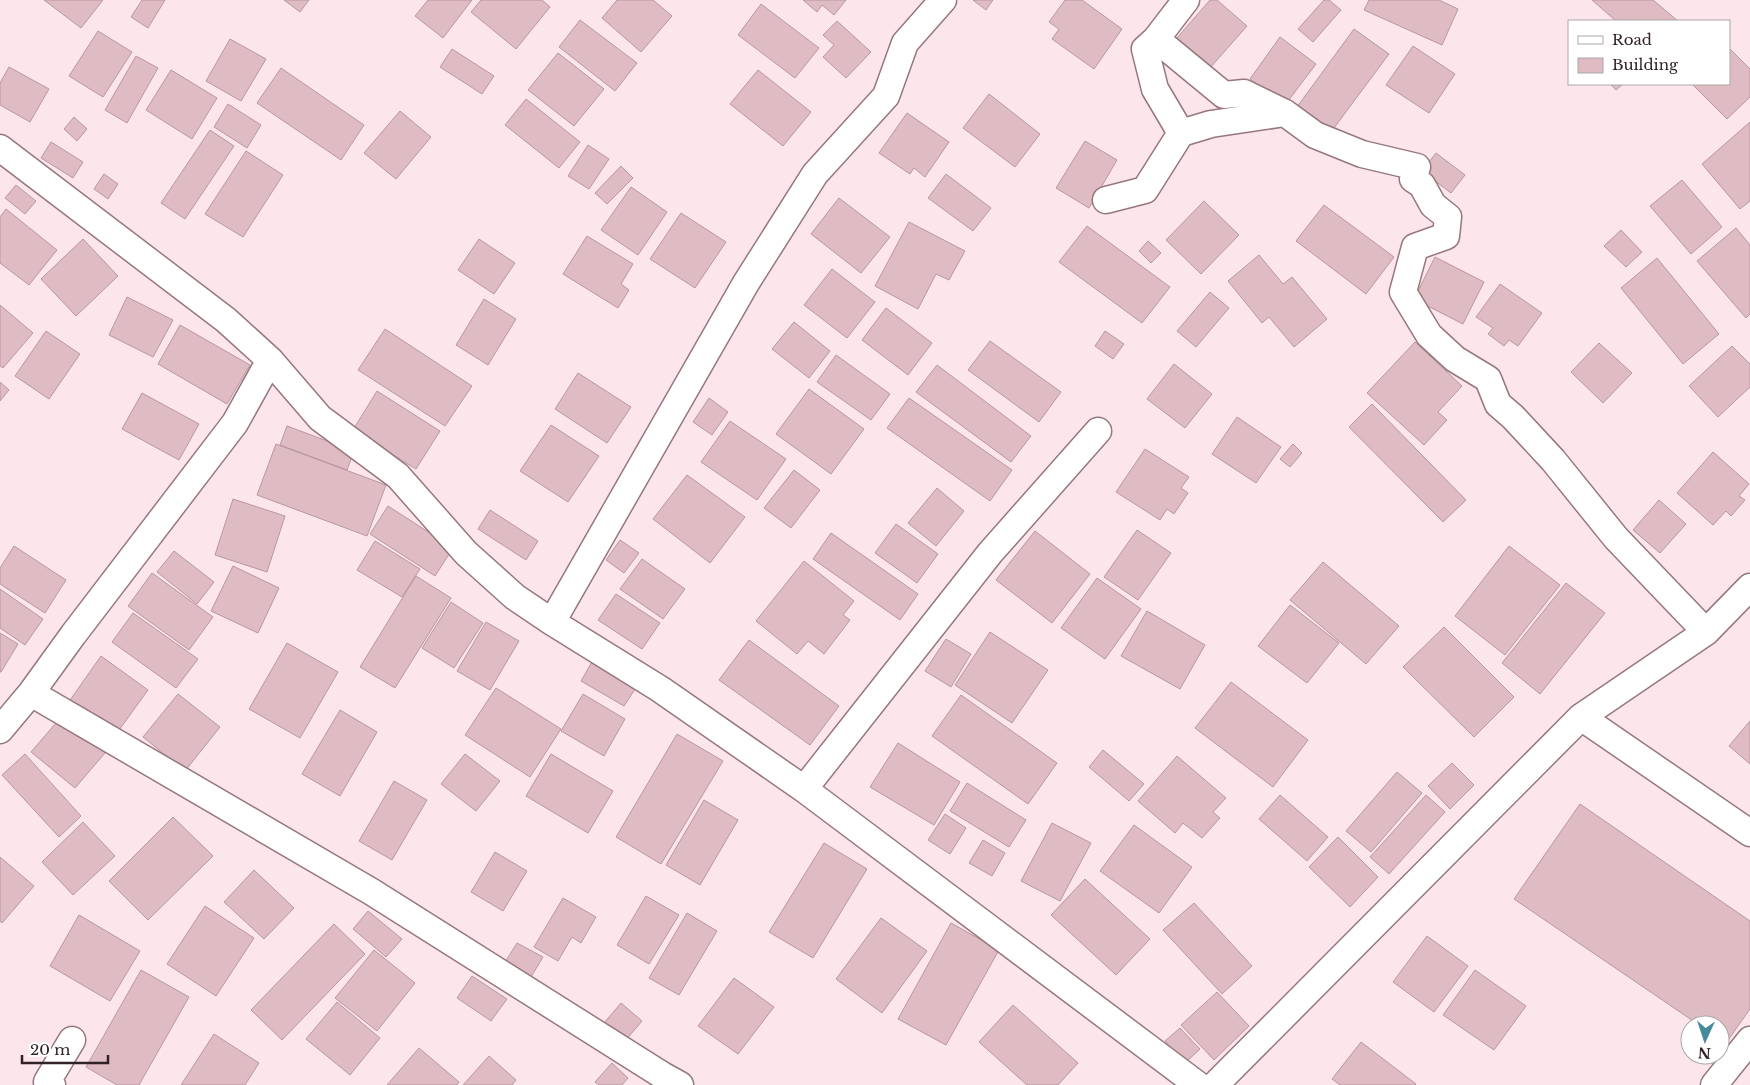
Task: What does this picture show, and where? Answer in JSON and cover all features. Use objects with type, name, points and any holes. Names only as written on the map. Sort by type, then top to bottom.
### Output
[{"type":"street","points":[[552,622],[746,283],[815,174],[886,96],[905,43],[943,0]]},
{"type":"street","points":[[1181,133],[1155,89],[1145,49],[1156,40],[1186,0]]},
{"type":"street","points":[[1156,40],[1224,95],[1244,94],[1285,113],[1315,135],[1362,154],[1417,167],[1413,179],[1422,185],[1433,205],[1448,217],[1446,236],[1415,247],[1403,292],[1429,335],[1455,359],[1488,379],[1498,404],[1513,417],[1553,460],[1616,538],[1706,632]]},
{"type":"street","points":[[1106,200],[1145,190],[1181,133],[1211,124],[1285,113]]},
{"type":"street","points":[[4,159],[226,320],[270,360],[320,418],[398,476],[466,553],[515,598],[660,689],[804,789],[1198,1085]]},
{"type":"street","points":[[0,730],[31,693],[235,422],[270,360]]},
{"type":"street","points":[[804,789],[990,553],[1098,431]]},
{"type":"street","points":[[1215,1085],[1582,717],[1706,632],[1750,587]]},
{"type":"street","points":[[31,693],[372,892],[662,1076],[680,1085]]},
{"type":"street","points":[[1582,717],[1750,833]]},
{"type":"street","points":[[52,1085],[47,1082],[72,1040]]},
{"type":"street","points":[[1714,1085],[1750,1040]]},
{"type":"building","points":[[44,0],[103,0],[81,28]]},
{"type":"building","points":[[142,0],[165,0],[148,28],[131,17]]},
{"type":"building","points":[[284,0],[309,0],[300,12]]},
{"type":"building","points":[[428,0],[472,0],[443,38],[415,16]]},
{"type":"building","points":[[481,0],[542,0],[550,7],[516,49],[471,12]]},
{"type":"building","points":[[617,0],[653,0],[672,16],[641,52],[602,18]]},
{"type":"building","points":[[803,0],[846,0],[834,15],[822,5],[817,12]]},
{"type":"building","points":[[973,0],[993,0],[986,10]]},
{"type":"building","points":[[1065,0],[1082,0],[1122,29],[1094,69],[1052,39],[1059,29],[1049,22]]},
{"type":"building","points":[[1210,0],[1217,0],[1247,26],[1209,69],[1176,39]]},
{"type":"building","points":[[1324,0],[1329,0],[1341,10],[1313,42],[1298,29]]},
{"type":"building","points":[[1369,0],[1439,0],[1458,9],[1442,45],[1364,10]]},
{"type":"building","points":[[1592,0],[1653,0],[1677,20],[1615,20]]},
{"type":"building","points":[[761,4],[819,48],[795,78],[738,35]]},
{"type":"building","points":[[580,20],[637,63],[615,91],[559,47]]},
{"type":"building","points":[[837,21],[871,52],[846,78],[823,57],[834,45],[823,35]]},
{"type":"building","points":[[1354,29],[1389,54],[1331,132],[1297,107]]},
{"type":"building","points":[[98,31],[132,52],[103,97],[69,76]]},
{"type":"building","points":[[1280,37],[1316,64],[1285,105],[1250,79]]},
{"type":"building","points":[[230,39],[266,59],[241,101],[206,81]]},
{"type":"building","points":[[1413,46],[1455,74],[1429,113],[1386,85]]},
{"type":"building","points":[[452,49],[494,76],[482,94],[440,67]]},
{"type":"building","points":[[1730,49],[1750,69],[1750,97],[1727,119],[1693,85],[1730,85]]},
{"type":"building","points":[[558,53],[604,89],[574,126],[528,90]]},
{"type":"building","points":[[136,56],[158,68],[127,123],[105,110]]},
{"type":"building","points":[[9,67],[49,89],[30,122],[0,105],[0,83]]},
{"type":"building","points":[[281,68],[364,125],[341,160],[257,103]]},
{"type":"building","points":[[171,70],[217,98],[192,139],[146,110]]},
{"type":"building","points":[[758,70],[811,112],[783,146],[730,104]]},
{"type":"building","points":[[1611,85],[1622,85],[1616,90]]},
{"type":"building","points":[[989,94],[1040,134],[1015,167],[963,128]]},
{"type":"building","points":[[526,99],[580,142],[559,168],[505,125]]},
{"type":"building","points":[[228,104],[261,125],[247,148],[214,127]]},
{"type":"building","points":[[400,111],[431,137],[396,179],[364,153]]},
{"type":"building","points":[[907,113],[949,142],[925,177],[914,168],[910,174],[879,153]]},
{"type":"building","points":[[74,117],[87,129],[77,141],[64,129]]},
{"type":"building","points":[[1750,122],[1750,201],[1740,209],[1702,164]]},
{"type":"building","points":[[210,130],[234,146],[185,219],[161,203]]},
{"type":"building","points":[[1085,141],[1117,160],[1089,208],[1056,188]]},
{"type":"building","points":[[51,142],[83,162],[73,178],[41,158]]},
{"type":"building","points":[[588,145],[609,159],[589,189],[568,176]]},
{"type":"building","points":[[246,151],[283,175],[243,237],[205,214]]},
{"type":"building","points":[[1436,153],[1465,175],[1451,193],[1422,171]]},
{"type":"building","points":[[621,166],[633,178],[607,204],[595,193]]},
{"type":"building","points":[[104,174],[118,184],[108,199],[94,189]]},
{"type":"building","points":[[946,174],[991,208],[973,231],[928,198]]},
{"type":"building","points":[[1682,180],[1722,227],[1691,254],[1650,206]]},
{"type":"building","points":[[16,185],[36,201],[25,214],[5,198]]},
{"type":"building","points":[[631,187],[667,212],[638,255],[601,230]]},
{"type":"building","points":[[839,198],[890,237],[861,273],[811,234]]},
{"type":"building","points":[[1204,201],[1239,235],[1201,274],[1166,240]]},
{"type":"building","points":[[1324,205],[1394,257],[1366,294],[1296,241]]},
{"type":"building","points":[[6,209],[57,250],[29,285],[0,263],[0,217]]},
{"type":"building","points":[[681,213],[726,242],[695,288],[650,259]]},
{"type":"building","points":[[909,222],[965,251],[949,280],[936,274],[918,309],[875,286]]},
{"type":"building","points":[[1087,226],[1170,287],[1142,323],[1059,262]]},
{"type":"building","points":[[1736,228],[1750,245],[1750,314],[1746,318],[1697,261]]},
{"type":"building","points":[[1621,230],[1642,252],[1626,267],[1604,246]]},
{"type":"building","points":[[587,236],[633,264],[621,284],[629,290],[618,308],[563,274]]},
{"type":"building","points":[[83,239],[118,276],[76,316],[41,279]]},
{"type":"building","points":[[479,239],[515,263],[494,294],[458,270]]},
{"type":"building","points":[[1148,241],[1161,253],[1151,263],[1139,251]]},
{"type":"building","points":[[1259,255],[1283,284],[1292,277],[1327,319],[1294,347],[1269,317],[1262,323],[1228,281]]},
{"type":"building","points":[[1435,257],[1484,282],[1463,324],[1414,299]]},
{"type":"building","points":[[1657,258],[1719,334],[1683,364],[1621,288]]},
{"type":"building","points":[[832,269],[875,302],[847,338],[804,305]]},
{"type":"building","points":[[1500,284],[1542,313],[1518,346],[1509,340],[1504,346],[1488,334],[1493,328],[1476,317]]},
{"type":"building","points":[[1210,292],[1229,308],[1196,347],[1177,331]]},
{"type":"building","points":[[127,297],[173,320],[153,357],[109,335]]},
{"type":"building","points":[[484,299],[516,319],[488,365],[456,345]]},
{"type":"building","points":[[0,305],[33,333],[3,368],[0,366]]},
{"type":"building","points":[[886,308],[932,343],[908,375],[862,340]]},
{"type":"building","points":[[794,322],[830,351],[809,378],[772,349]]},
{"type":"building","points":[[180,325],[250,365],[227,404],[158,364]]},
{"type":"building","points":[[385,329],[472,386],[445,426],[358,370]]},
{"type":"building","points":[[46,331],[80,354],[49,399],[15,376]]},
{"type":"building","points":[[1105,331],[1124,344],[1113,359],[1095,346]]},
{"type":"building","points":[[990,341],[1061,392],[1039,422],[968,370]]},
{"type":"building","points":[[1415,342],[1462,386],[1438,412],[1447,420],[1424,445],[1367,393]]},
{"type":"building","points":[[1599,343],[1632,373],[1603,403],[1571,372]]},
{"type":"building","points":[[1732,346],[1750,364],[1750,387],[1718,417],[1689,386]]},
{"type":"building","points":[[836,355],[890,394],[871,420],[817,382]]},
{"type":"building","points":[[1174,364],[1212,394],[1185,428],[1147,399]]},
{"type":"building","points":[[937,365],[1031,436],[1011,462],[916,392]]},
{"type":"building","points":[[578,373],[631,407],[607,443],[555,409]]},
{"type":"building","points":[[0,382],[9,390],[0,401]]},
{"type":"building","points":[[809,389],[864,429],[831,474],[776,434]]},
{"type":"building","points":[[377,391],[440,431],[416,469],[353,430]]},
{"type":"building","points":[[142,393],[199,424],[179,460],[122,429]]},
{"type":"building","points":[[709,398],[728,412],[712,435],[693,422]]},
{"type":"building","points":[[909,398],[1012,470],[990,501],[887,428]]},
{"type":"building","points":[[1372,404],[1466,500],[1443,522],[1349,427]]},
{"type":"building","points":[[1237,417],[1281,447],[1256,483],[1212,454]]},
{"type":"building","points":[[730,421],[786,459],[757,500],[701,462]]},
{"type":"building","points":[[551,425],[599,456],[568,502],[520,471]]},
{"type":"building","points":[[287,426],[354,451],[347,470],[280,445]]},
{"type":"building","points":[[276,444],[386,485],[367,536],[257,495]]},
{"type":"building","points":[[1293,444],[1302,453],[1290,467],[1280,459]]},
{"type":"building","points":[[1145,449],[1189,477],[1181,488],[1188,493],[1174,514],[1167,509],[1160,520],[1116,492]]},
{"type":"building","points":[[1713,452],[1749,484],[1739,496],[1745,500],[1731,516],[1726,511],[1713,525],[1677,493]]},
{"type":"building","points":[[794,470],[820,490],[791,528],[764,508]]},
{"type":"building","points":[[687,475],[745,517],[710,563],[653,519]]},
{"type":"building","points":[[937,488],[964,511],[936,546],[908,523]]},
{"type":"building","points":[[233,499],[285,516],[267,572],[215,555]]},
{"type":"building","points":[[1659,500],[1686,524],[1660,553],[1633,530]]},
{"type":"building","points":[[388,506],[453,548],[435,576],[370,534]]},
{"type":"building","points":[[490,510],[538,541],[526,560],[478,529]]},
{"type":"building","points":[[896,524],[938,554],[917,583],[875,553]]},
{"type":"building","points":[[1137,530],[1171,553],[1138,600],[1104,577]]},
{"type":"building","points":[[1035,531],[1090,574],[1052,623],[996,580]]},
{"type":"building","points":[[831,533],[918,594],[900,620],[813,559]]},
{"type":"building","points":[[620,540],[639,553],[624,573],[606,560]]},
{"type":"building","points":[[375,541],[420,569],[402,597],[357,570]]},
{"type":"building","points":[[14,546],[66,580],[45,613],[0,584],[0,568]]},
{"type":"building","points":[[1509,546],[1560,585],[1505,655],[1455,616]]},
{"type":"building","points":[[174,551],[214,582],[197,604],[157,572]]},
{"type":"building","points":[[642,559],[685,589],[663,619],[620,589]]},
{"type":"building","points":[[804,561],[854,601],[843,615],[850,620],[824,654],[808,641],[797,654],[756,621]]},
{"type":"building","points":[[1323,562],[1399,626],[1366,664],[1290,600]]},
{"type":"building","points":[[233,566],[279,588],[258,633],[211,611]]},
{"type":"building","points":[[152,573],[213,617],[189,650],[128,606]]},
{"type":"building","points":[[416,576],[451,598],[395,688],[360,667]]},
{"type":"building","points":[[1097,578],[1141,609],[1105,659],[1061,628]]},
{"type":"building","points":[[1566,583],[1605,613],[1540,694],[1502,663]]},
{"type":"building","points":[[0,589],[43,619],[25,645],[0,628]]},
{"type":"building","points":[[616,594],[660,623],[642,649],[598,620]]},
{"type":"building","points":[[451,602],[483,623],[454,668],[422,648]]},
{"type":"building","points":[[1290,605],[1339,643],[1307,683],[1258,646]]},
{"type":"building","points":[[1147,611],[1205,645],[1180,689],[1121,656]]},
{"type":"building","points":[[133,613],[198,659],[176,688],[112,642]]},
{"type":"building","points":[[486,622],[519,641],[490,690],[457,671]]},
{"type":"building","points":[[1444,627],[1514,697],[1474,737],[1403,667]]},
{"type":"building","points":[[990,632],[1048,670],[1012,723],[955,685]]},
{"type":"building","points":[[0,633],[18,644],[1,672],[0,672]]},
{"type":"building","points":[[946,639],[971,654],[951,687],[925,671]]},
{"type":"building","points":[[749,640],[839,706],[810,745],[719,680]]},
{"type":"building","points":[[287,643],[338,672],[300,738],[249,709]]},
{"type":"building","points":[[101,656],[148,690],[114,737],[68,703]]},
{"type":"building","points":[[593,660],[637,686],[624,706],[581,681]]},
{"type":"building","points":[[1231,682],[1308,740],[1273,787],[1195,728]]},
{"type":"building","points":[[496,688],[561,729],[530,777],[465,735]]},
{"type":"building","points":[[178,694],[220,727],[185,771],[143,737]]},
{"type":"building","points":[[583,694],[625,719],[604,756],[561,731]]},
{"type":"building","points":[[961,695],[1057,763],[1028,804],[932,736]]},
{"type":"building","points":[[340,710],[377,732],[340,796],[302,774]]},
{"type":"building","points":[[62,716],[105,753],[75,788],[31,752]]},
{"type":"building","points":[[1750,721],[1750,764],[1729,746]]},
{"type":"building","points":[[677,734],[723,761],[661,864],[616,837]]},
{"type":"building","points":[[898,743],[960,782],[934,825],[870,787]]},
{"type":"building","points":[[1103,750],[1144,784],[1129,801],[1089,767]]},
{"type":"building","points":[[25,754],[81,816],[59,837],[2,775]]},
{"type":"building","points":[[465,754],[500,781],[476,811],[441,784]]},
{"type":"building","points":[[551,754],[613,791],[588,833],[526,796]]},
{"type":"building","points":[[1177,756],[1226,798],[1213,812],[1220,818],[1202,838],[1183,823],[1175,833],[1138,801]]},
{"type":"building","points":[[1452,763],[1474,785],[1450,809],[1428,786]]},
{"type":"building","points":[[1397,772],[1422,793],[1371,852],[1346,831]]},
{"type":"building","points":[[394,781],[427,800],[392,860],[359,841]]},
{"type":"building","points":[[967,783],[1026,820],[1009,847],[950,811]]},
{"type":"building","points":[[1280,795],[1328,837],[1307,861],[1259,819]]},
{"type":"building","points":[[1426,795],[1445,812],[1389,874],[1370,857]]},
{"type":"building","points":[[704,800],[738,820],[700,885],[666,865]]},
{"type":"building","points":[[1580,804],[1750,921],[1750,1009],[1730,1037],[1730,1015],[1684,1015],[1514,899]]},
{"type":"building","points":[[945,814],[966,828],[950,854],[928,840]]},
{"type":"building","points":[[173,817],[213,856],[148,920],[109,881]]},
{"type":"building","points":[[83,822],[115,856],[73,895],[42,862]]},
{"type":"building","points":[[1052,823],[1091,843],[1060,901],[1021,881]]},
{"type":"building","points":[[1134,825],[1192,867],[1159,913],[1100,871]]},
{"type":"building","points":[[1338,837],[1378,877],[1350,907],[1309,867]]},
{"type":"building","points":[[983,840],[1005,853],[992,876],[969,863]]},
{"type":"building","points":[[824,843],[867,869],[813,958],[769,932]]},
{"type":"building","points":[[495,852],[527,871],[503,911],[471,892]]},
{"type":"building","points":[[0,857],[34,886],[2,923],[0,921]]},
{"type":"building","points":[[254,870],[294,908],[264,939],[224,902]]},
{"type":"building","points":[[1085,879],[1150,939],[1116,975],[1051,915]]},
{"type":"building","points":[[646,896],[679,915],[649,964],[617,945]]},
{"type":"building","points":[[563,898],[596,917],[581,943],[572,937],[558,961],[534,947]]},
{"type":"building","points":[[1194,903],[1252,966],[1222,994],[1163,930]]},
{"type":"building","points":[[205,906],[254,938],[216,996],[167,964]]},
{"type":"building","points":[[368,911],[402,939],[386,957],[353,929]]},
{"type":"building","points":[[687,913],[717,931],[679,995],[649,978]]},
{"type":"building","points":[[79,915],[140,951],[110,1001],[50,966]]},
{"type":"building","points":[[881,918],[927,951],[882,1013],[836,979]]},
{"type":"building","points":[[951,923],[999,950],[946,1045],[898,1019]]},
{"type":"building","points":[[334,924],[365,954],[282,1040],[251,1010]]},
{"type":"building","points":[[1427,936],[1468,966],[1434,1012],[1393,982]]},
{"type":"building","points":[[517,943],[543,957],[528,982],[502,967]]},
{"type":"building","points":[[374,950],[415,983],[377,1031],[335,998]]},
{"type":"building","points":[[141,970],[189,997],[139,1085],[117,1085],[86,1067]]},
{"type":"building","points":[[1475,970],[1526,1006],[1494,1050],[1443,1015]]},
{"type":"building","points":[[472,976],[507,999],[491,1021],[457,998]]},
{"type":"building","points":[[734,978],[774,1007],[738,1054],[698,1026]]},
{"type":"building","points":[[1217,992],[1249,1026],[1214,1060],[1181,1025]]},
{"type":"building","points":[[337,1002],[380,1038],[350,1075],[306,1039]]},
{"type":"building","points":[[621,1003],[642,1021],[625,1041],[604,1023]]},
{"type":"building","points":[[1013,1005],[1078,1063],[1058,1085],[1027,1085],[979,1042]]},
{"type":"building","points":[[1180,1028],[1200,1049],[1185,1063],[1165,1041]]},
{"type":"building","points":[[214,1034],[259,1063],[245,1085],[181,1085]]},
{"type":"building","points":[[1361,1042],[1416,1084],[1340,1085],[1332,1079]]},
{"type":"building","points":[[419,1048],[459,1082],[457,1085],[387,1085]]},
{"type":"building","points":[[489,1056],[516,1080],[512,1085],[463,1085]]},
{"type":"building","points":[[612,1063],[628,1078],[622,1085],[599,1085],[595,1082]]}]
